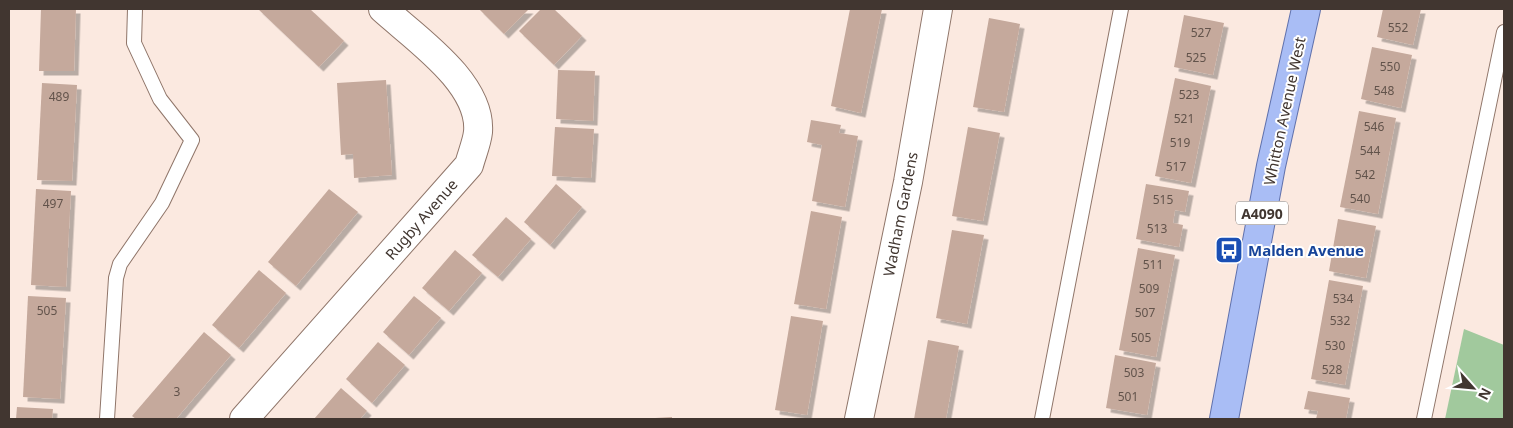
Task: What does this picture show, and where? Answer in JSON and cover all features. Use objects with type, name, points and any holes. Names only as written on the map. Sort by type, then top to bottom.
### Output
[{"type":"main road","name":"Whitton Avenue West","points":[[1224,419],[1271,166],[1306,9]]},
{"type":"street","name":"Rugby Avenue","points":[[244,419],[469,165],[478,131],[474,103],[457,75],[383,9]]},
{"type":"street","name":"Wadham Gardens","points":[[859,419],[908,182],[938,9]]},
{"type":"lane","points":[[107,419],[116,278],[120,264],[162,203],[192,140],[160,99],[134,43],[135,9]]},
{"type":"lane","points":[[1042,419],[1120,9]]},
{"type":"lane","points":[[1424,419],[1504,32]]},
{"type":"green space","points":[[1464,329],[1504,345],[1504,419],[1445,419]]},
{"type":"building","points":[[41,9],[76,9],[74,71],[39,71]]},
{"type":"building","points":[[258,9],[310,9],[344,41],[319,67]]},
{"type":"building","points":[[479,9],[529,9],[504,34]]},
{"type":"building","points":[[541,9],[554,9],[582,36],[554,65],[519,31]]},
{"type":"building","points":[[850,9],[882,9],[861,113],[831,106]]},
{"type":"building","points":[[1383,9],[1421,9],[1413,45],[1377,37]]},
{"type":"building","points":[[1184,15],[1224,23],[1213,75],[1174,67]]},
{"type":"building","points":[[989,18],[1020,24],[1004,112],[973,107]]},
{"type":"building","points":[[1372,47],[1412,55],[1401,108],[1361,99]]},
{"type":"building","points":[[558,70],[595,71],[593,121],[556,119]]},
{"type":"building","points":[[1175,78],[1211,86],[1191,183],[1155,176]]},
{"type":"building","points":[[386,80],[392,175],[354,178],[353,154],[341,155],[337,83]]},
{"type":"building","points":[[42,83],[77,85],[72,181],[37,180]]},
{"type":"building","points":[[1359,111],[1396,118],[1378,214],[1340,207]]},
{"type":"building","points":[[811,120],[841,125],[839,133],[858,136],[845,207],[812,201],[822,145],[807,142]]},
{"type":"building","points":[[555,127],[594,129],[591,178],[552,176]]},
{"type":"building","points":[[968,127],[1000,133],[983,221],[952,216]]},
{"type":"building","points":[[556,184],[582,207],[550,245],[524,222]]},
{"type":"building","points":[[1146,184],[1189,191],[1185,212],[1175,210],[1173,223],[1183,225],[1179,247],[1136,239]]},
{"type":"building","points":[[36,189],[71,191],[66,287],[31,285]]},
{"type":"building","points":[[329,189],[358,212],[296,286],[268,262]]},
{"type":"building","points":[[811,211],[842,217],[826,309],[794,304]]},
{"type":"building","points":[[506,217],[531,239],[498,277],[472,255]]},
{"type":"building","points":[[1338,219],[1376,226],[1366,278],[1329,271]]},
{"type":"building","points":[[952,230],[984,235],[967,324],[936,318]]},
{"type":"building","points":[[1138,248],[1175,255],[1156,357],[1119,350]]},
{"type":"building","points":[[455,250],[482,273],[449,311],[422,288]]},
{"type":"building","points":[[259,270],[286,293],[239,348],[212,325]]},
{"type":"building","points":[[1329,280],[1363,286],[1345,385],[1311,379]]},
{"type":"building","points":[[28,296],[66,298],[60,399],[23,397]]},
{"type":"building","points":[[414,296],[441,318],[409,355],[383,332]]},
{"type":"building","points":[[791,316],[823,321],[807,415],[775,410]]},
{"type":"building","points":[[204,332],[231,355],[176,419],[136,419],[132,416]]},
{"type":"building","points":[[928,340],[959,346],[946,419],[914,419]]},
{"type":"building","points":[[378,342],[405,365],[372,403],[346,379]]},
{"type":"building","points":[[1115,355],[1156,363],[1147,415],[1106,408]]},
{"type":"building","points":[[341,388],[367,411],[360,419],[314,419]]},
{"type":"building","points":[[1308,391],[1350,398],[1346,419],[1316,419],[1318,411],[1304,409]]},
{"type":"building","points":[[17,407],[53,409],[52,419],[16,419]]},
{"type":"building","points":[[672,417],[672,419],[655,419],[655,418]]},
{"type":"place","name":"Malden Avenue","points":[[1229,250]]}]
